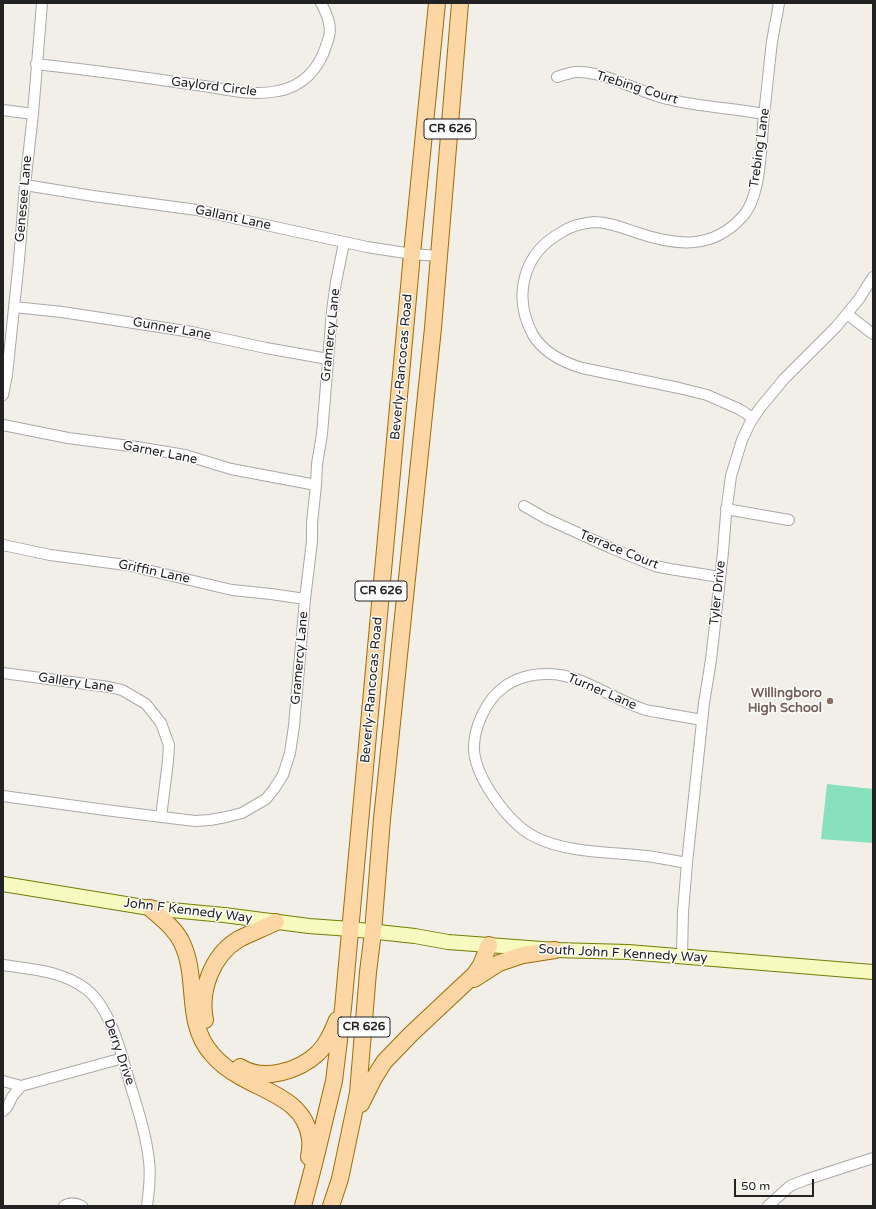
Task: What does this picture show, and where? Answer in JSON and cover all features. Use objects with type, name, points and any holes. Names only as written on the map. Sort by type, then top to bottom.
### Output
[{"type":"main road","name":"Beverly-Rancocas Road","points":[[305,1199],[334,1081],[343,1008],[412,254],[437,3]]},
{"type":"main road","name":"Beverly-Rancocas Road","points":[[331,1206],[340,1179],[358,1093],[382,820],[439,256],[460,3]]},
{"type":"main road","points":[[150,908],[173,928],[182,943],[189,960],[195,1017],[200,1036],[210,1052],[224,1066],[236,1074],[280,1097],[295,1109],[306,1123],[310,1139],[305,1199]]},
{"type":"main road","points":[[276,922],[238,940],[229,946],[209,974],[204,992],[203,1011],[206,1030],[215,1046],[228,1060],[243,1070],[260,1074],[277,1073],[293,1069],[307,1062],[319,1052],[329,1038],[343,1008]]},
{"type":"main road","points":[[352,1122],[374,1078],[384,1062],[411,1034],[475,974],[481,965],[488,945]]},
{"type":"main road","points":[[466,984],[499,963],[523,955],[555,950]]},
{"type":"street","name":"Genesee Lane","points":[[3,395],[7,375],[21,241],[42,3]]},
{"type":"street","name":"Gaylord Circle","points":[[36,64],[253,93],[278,91],[290,88],[302,81],[313,72],[320,62],[329,37],[329,23],[321,3]]},
{"type":"street","name":"Trebing Lane","points":[[754,418],[739,409],[708,395],[567,364],[554,357],[534,336],[523,310],[522,295],[523,281],[528,267],[535,255],[543,244],[566,229],[593,222],[608,223],[664,240],[678,243],[693,243],[708,240],[721,234],[733,226],[744,215],[751,202],[756,187],[761,155],[772,41],[780,3]]},
{"type":"street","name":"Trebing Court","points":[[557,77],[574,72],[585,72],[610,78],[666,99],[684,103],[764,114]]},
{"type":"street","points":[[3,110],[33,114]]},
{"type":"street","name":"Gallant Lane","points":[[25,185],[208,212],[344,243],[412,254],[439,256]]},
{"type":"street","name":"Gramercy Lane","points":[[3,796],[195,821],[210,820],[242,813],[266,799],[283,775],[290,753],[312,542],[312,523],[317,464],[322,434],[334,296],[344,243]]},
{"type":"street","name":"Tyler Drive","points":[[682,956],[683,912],[687,863],[702,720],[711,660],[730,476],[742,440],[760,408],[784,379],[836,327],[859,299],[873,277]]},
{"type":"street","name":"Gunner Lane","points":[[14,307],[62,312],[179,330],[328,359]]},
{"type":"street","points":[[847,314],[873,334]]},
{"type":"street","name":"Garner Lane","points":[[3,425],[68,438],[185,455],[231,469],[316,485]]},
{"type":"street","name":"Terrace Court","points":[[524,506],[570,529],[648,563],[670,569],[720,577]]},
{"type":"street","points":[[726,510],[789,520]]},
{"type":"street","name":"Griffin Lane","points":[[3,545],[50,555],[126,565],[232,590],[305,599]]},
{"type":"street","name":"Gallery Lane","points":[[3,673],[109,687],[122,690],[146,704],[161,723],[169,745],[161,817]]},
{"type":"street","name":"Turner Lane","points":[[687,863],[654,857],[565,847],[534,837],[521,828],[510,816],[482,779],[474,750],[479,722],[486,708],[494,696],[504,686],[522,677],[560,674],[574,678],[643,710],[702,720]]},
{"type":"street","name":"John F Kennedy Way","points":[[3,884],[150,908],[373,932]]},
{"type":"street","name":"South John F Kennedy Way","points":[[373,932],[415,936],[448,942],[555,950],[628,952],[873,972]]},
{"type":"street","name":"Derry Drive","points":[[3,965],[35,969],[62,976],[76,982],[88,990],[105,1013],[117,1039],[144,1128],[150,1175],[147,1206]]},
{"type":"street","points":[[3,1081],[21,1086],[123,1058]]},
{"type":"street","points":[[3,1111],[10,1104],[12,1098],[21,1086]]},
{"type":"street","points":[[768,1206],[790,1186],[873,1158]]},
{"type":"street","points":[[64,1206],[71,1203],[82,1206]]},
{"type":"green space","points":[[827,784],[873,789],[873,843],[821,839]]},
{"type":"place","name":"Willingboro High School","points":[[830,701]]}]
